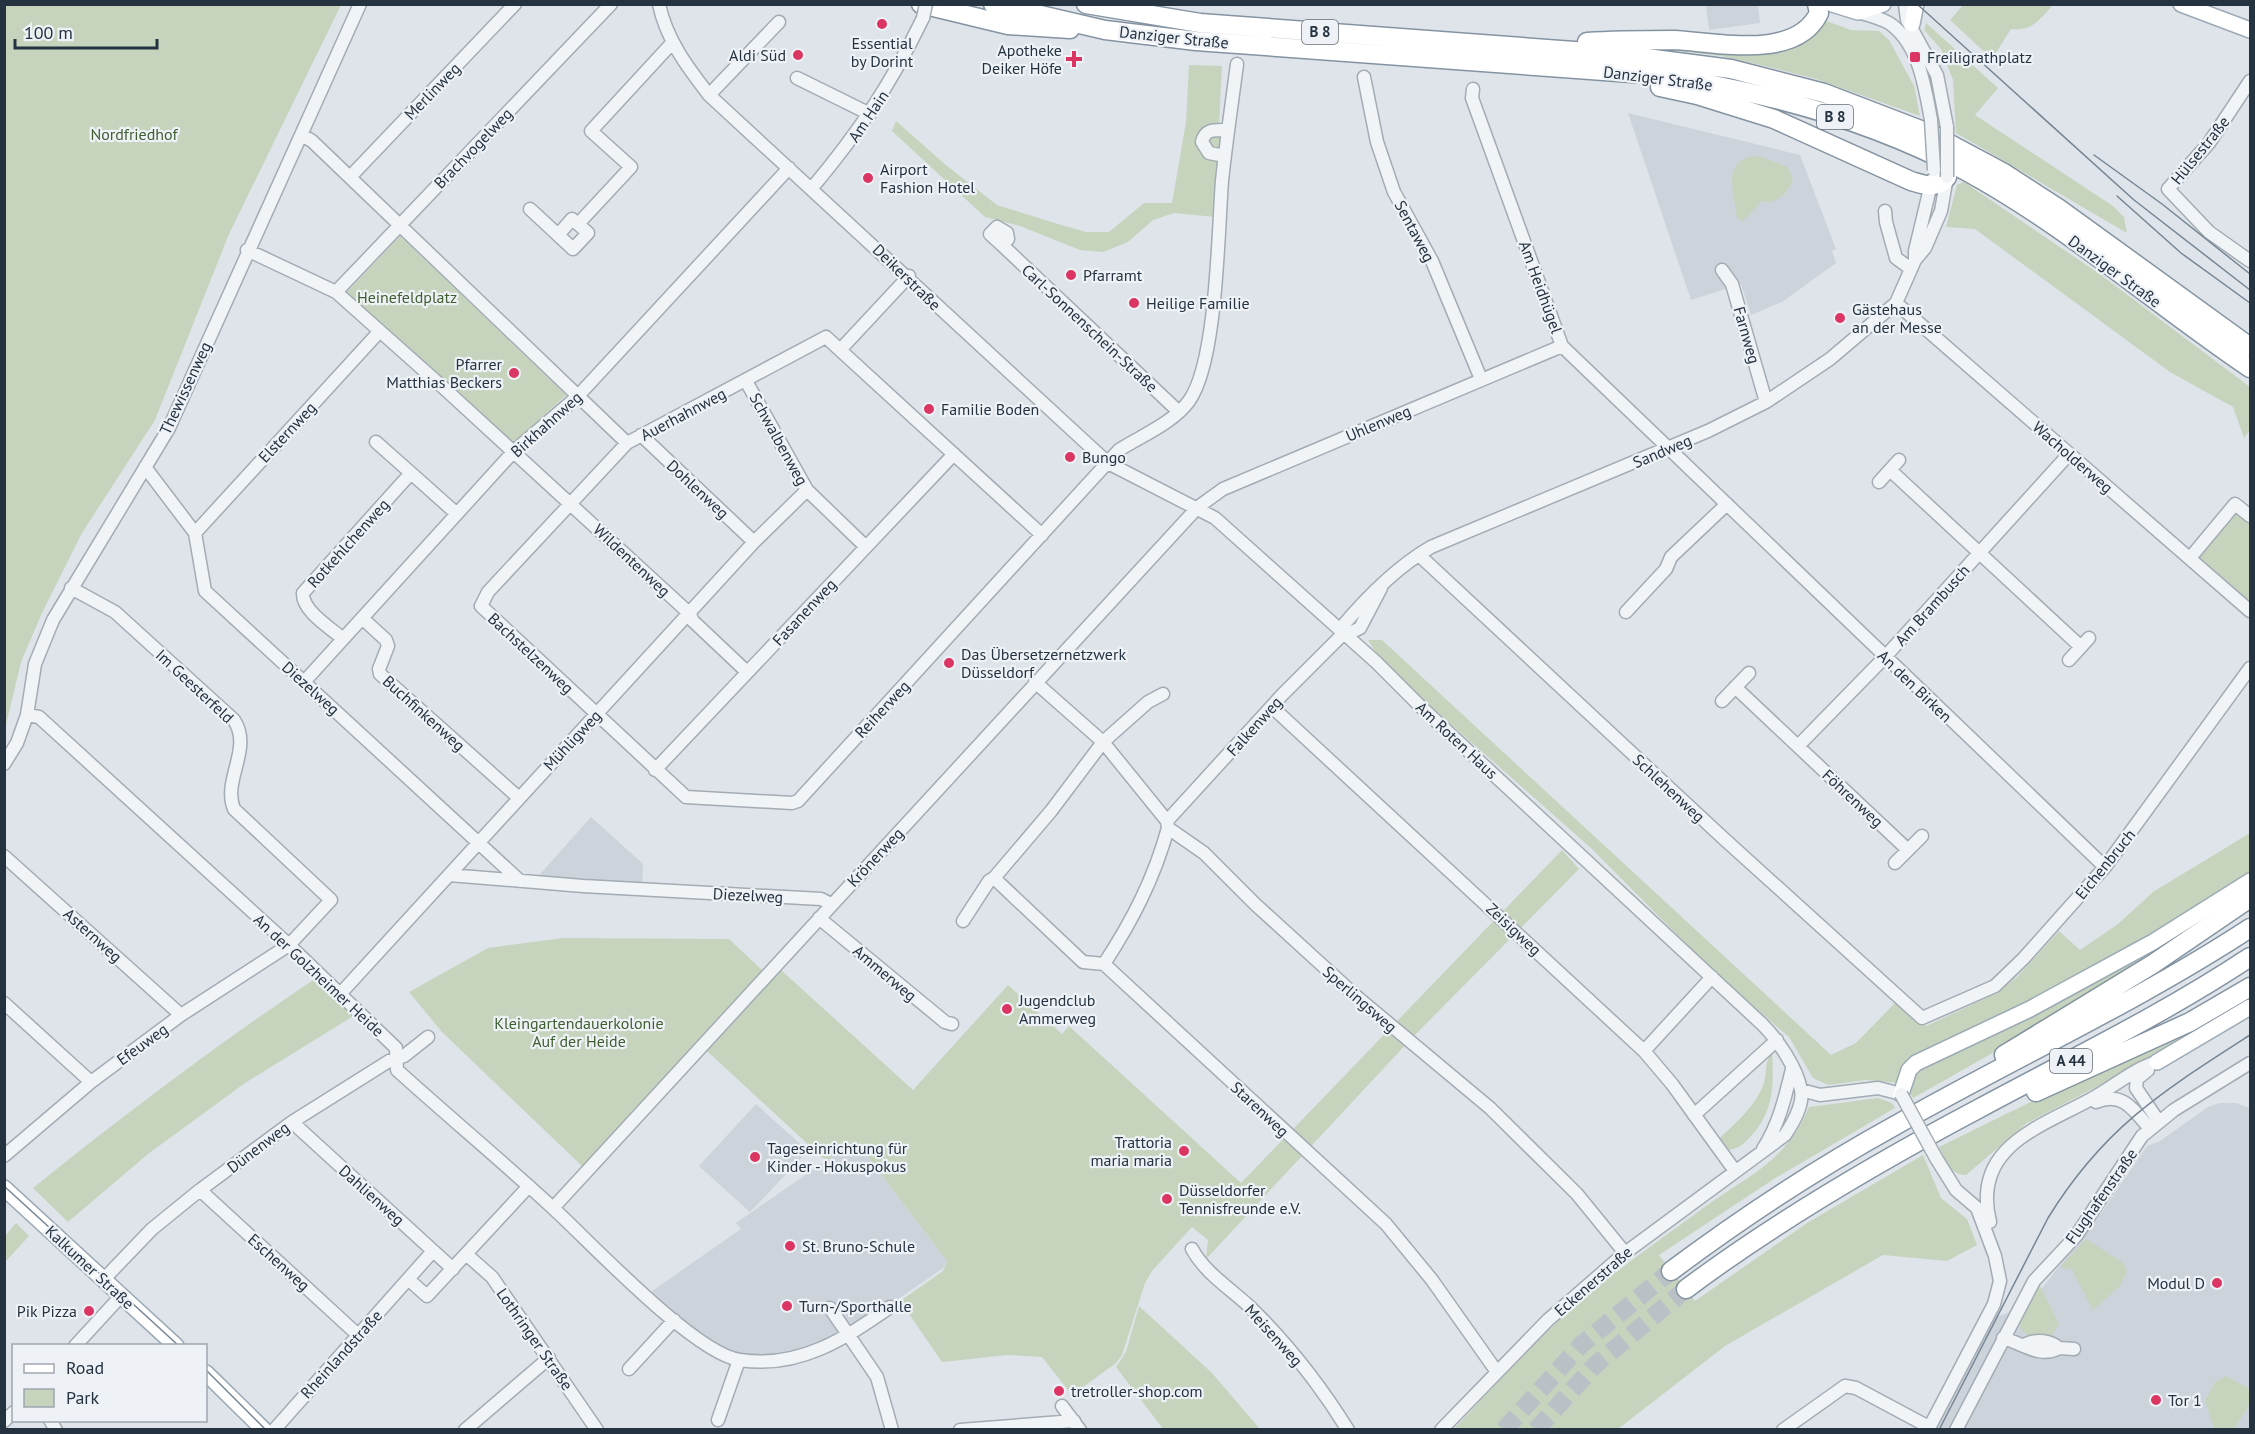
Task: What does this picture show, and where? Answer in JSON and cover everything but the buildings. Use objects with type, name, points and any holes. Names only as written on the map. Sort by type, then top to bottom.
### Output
[{"type":"highway","name":"Danziger Straße","points":[[993,4],[1105,30],[1273,48],[1645,74],[1721,85],[1782,100],[1871,129],[1965,171],[2058,230],[2250,368]]},
{"type":"highway","name":"Danziger Straße","points":[[1086,4],[1200,23],[1555,49],[1731,69],[1824,93],[1931,134],[2004,172],[2211,316],[2250,347]]},
{"type":"highway","points":[[1555,49],[1575,42],[1617,40],[1767,45],[1796,35],[1810,26],[1819,13],[1817,4]]},
{"type":"highway","points":[[922,11],[1044,30],[1105,30]]},
{"type":"highway","points":[[1645,74],[1660,87],[1697,95],[1774,119],[1884,170],[1937,178]]},
{"type":"highway","points":[[2211,316],[2250,335]]},
{"type":"highway","points":[[2233,356],[2250,373]]},
{"type":"highway","points":[[1960,1091],[1998,1059],[2134,976],[2250,898]]},
{"type":"highway","name":"A 44","points":[[1671,1271],[1718,1236],[1811,1175],[1898,1124],[2105,1015],[2250,928]]},
{"type":"highway","name":"A 44","points":[[1686,1289],[1782,1222],[1888,1159],[1981,1107],[2118,1036],[2250,957]]},
{"type":"highway","points":[[1888,1159],[1910,1158],[2053,1084],[2190,1022],[2250,987]]},
{"type":"main road","points":[[1832,4],[1858,12],[1883,4]]},
{"type":"main road","points":[[1912,24],[1916,4]]},
{"type":"main road","points":[[2181,4],[2250,30]]},
{"type":"main road","points":[[1901,1094],[1909,1070],[1922,1059],[2030,1010],[2153,942],[2250,881]]},
{"type":"main road","points":[[2157,1062],[2250,1007]]},
{"type":"main road","name":"Kalkumer Straße","points":[[4,1188],[174,1344]]},
{"type":"main road","points":[[207,1373],[264,1430]]},
{"type":"street","name":"Thewissenweg","points":[[4,764],[17,743],[27,715],[35,664],[53,620],[168,428],[360,4]]},
{"type":"street","name":"Merlinweg","points":[[350,177],[515,4]]},
{"type":"street","name":"Brachvogelweg","points":[[336,292],[611,4]]},
{"type":"street","name":"Deikerstraße","points":[[659,4],[673,42],[687,68],[709,94],[909,276],[934,303],[1108,463],[1145,484],[1198,507]]},
{"type":"street","name":"Am Hain","points":[[812,188],[870,114],[898,70],[926,4]]},
{"type":"street","name":"Sandweg","points":[[1905,4],[1907,20],[1912,24],[1937,75],[1947,127],[1937,178],[1915,250],[1913,264]]},
{"type":"street","name":"Sandweg","points":[[1343,632],[1369,595],[1381,588],[1419,555],[1669,448],[1766,402],[1830,359],[1896,303],[1913,264],[1925,248],[1941,211],[1931,120],[1919,69],[1898,31],[1886,22],[1858,12]]},
{"type":"street","points":[[709,94],[779,22]]},
{"type":"street","points":[[578,224],[631,167],[591,131],[673,42]]},
{"type":"street","points":[[1108,463],[1119,450],[1178,411],[1188,402],[1196,389],[1207,349],[1225,156],[1237,64]]},
{"type":"street","name":"Sentaweg","points":[[1364,77],[1377,142],[1394,192],[1432,261],[1481,379]]},
{"type":"street","points":[[797,78],[870,114]]},
{"type":"street","name":"Hülsestraße","points":[[2250,81],[2209,143],[2168,189],[2209,232],[2250,261]]},
{"type":"street","name":"Am Heidhügel","points":[[1473,89],[1472,98],[1562,346],[1669,448]]},
{"type":"street","points":[[1225,156],[1209,153],[1202,142],[1210,130],[1228,130]]},
{"type":"street","points":[[302,135],[312,141],[350,177],[627,443]]},
{"type":"street","name":"Birkhahnweg","points":[[304,682],[514,451],[577,397],[789,168]]},
{"type":"street","points":[[530,209],[573,249],[588,233],[572,219],[558,235]]},
{"type":"street","points":[[1886,211],[1886,222],[1896,258],[1900,263],[1913,264]]},
{"type":"street","name":"Carl-Sonnenschein-Straße","points":[[1002,245],[1178,411]]},
{"type":"street","points":[[247,250],[336,292],[514,451]]},
{"type":"street","name":"Farnweg","points":[[1722,270],[1732,284],[1766,402]]},
{"type":"street","points":[[909,276],[840,350],[1042,535]]},
{"type":"street","name":"Wacholderweg","points":[[1896,303],[2250,611]]},
{"type":"street","name":"Elsternweg","points":[[195,532],[380,332]]},
{"type":"street","name":"Auerhahnweg","points":[[482,606],[488,592],[627,443],[826,337],[840,350]]},
{"type":"street","name":"Uhlenweg","points":[[1198,507],[1223,489],[1562,346]]},
{"type":"street","name":"Schwalbenweg","points":[[746,381],[807,490],[866,547]]},
{"type":"street","name":"Dohlenweg","points":[[641,435],[754,542]]},
{"type":"street","points":[[376,442],[457,514]]},
{"type":"street","name":"An den Birken","points":[[1669,448],[2105,867]]},
{"type":"street","name":"Wildentenweg","points":[[514,451],[689,613],[693,621],[747,672]]},
{"type":"street","name":"Fasanenweg","points":[[655,770],[954,454]]},
{"type":"street","name":"Am Brambusch","points":[[1885,657],[2069,454]]},
{"type":"street","points":[[1879,482],[1899,460]]},
{"type":"street","name":"Reiherweg","points":[[686,797],[792,803],[798,801],[1108,463]]},
{"type":"street","name":"Diezelweg","points":[[145,467],[195,532],[205,591],[520,881]]},
{"type":"street","name":"Am Brambusch","points":[[1890,470],[1979,552],[2085,643],[2069,660]]},
{"type":"street","name":"Rotkehlchenweg","points":[[343,639],[308,607],[303,600],[303,593],[411,473]]},
{"type":"street","name":"Mühligweg","points":[[341,993],[754,542],[807,490]]},
{"type":"street","points":[[1626,612],[1666,569],[1671,557],[1727,504]]},
{"type":"street","points":[[2190,558],[2235,504],[2250,516]]},
{"type":"street","name":"Am Roten Haus","points":[[1198,507],[1215,518],[1376,662],[1421,707],[1778,1040],[1801,1090]]},
{"type":"street","name":"Krönerweg","points":[[553,1208],[1198,507]]},
{"type":"street","name":"Schlehenweg","points":[[1419,555],[1713,829],[1922,1018]]},
{"type":"street","name":"Im Geesterfeld","points":[[71,588],[115,612],[239,728],[242,741],[232,793],[234,809],[330,900],[289,945]]},
{"type":"street","name":"Sandweg","points":[[1360,628],[1381,588]]},
{"type":"street","name":"Bachstelzenweg","points":[[482,606],[686,797]]},
{"type":"street","name":"Buchfinkenweg","points":[[362,618],[386,640],[388,646],[379,669],[380,674],[519,798]]},
{"type":"street","points":[[1343,632],[1360,628],[1375,653],[1376,662]]},
{"type":"street","name":"Falkenweg","points":[[1104,964],[1130,924],[1152,880],[1168,824],[1272,707],[1343,632]]},
{"type":"street","points":[[1798,746],[1885,657]]},
{"type":"street","name":"Eichenbruch","points":[[1922,1018],[1995,986],[2010,973],[2105,867],[2250,668]]},
{"type":"street","points":[[1722,701],[1749,673]]},
{"type":"street","name":"Sperlingsweg","points":[[1035,682],[1102,742],[1168,824],[1204,853],[1255,904],[1357,998],[1490,1108],[1577,1194],[1625,1252]]},
{"type":"street","name":"Föhrenweg","points":[[1736,687],[1908,850]]},
{"type":"street","points":[[963,921],[988,881],[994,878],[1051,811],[1102,742],[1148,702],[1163,694]]},
{"type":"street","name":"Zeisigweg","points":[[1272,707],[1644,1051],[1735,1171]]},
{"type":"street","name":"An der Golzheimer Heide","points":[[27,715],[39,717],[341,993],[396,1048],[397,1070],[529,1186],[674,1320],[708,1347],[739,1360],[784,1362],[813,1353],[849,1335],[890,1307]]},
{"type":"street","points":[[1895,863],[1922,836]]},
{"type":"street","name":"Asternweg","points":[[4,856],[181,1015]]},
{"type":"street","name":"Diezelweg","points":[[449,875],[821,899],[831,904]]},
{"type":"street","name":"Starenweg","points":[[994,878],[1083,962],[1104,964],[1386,1224],[1432,1280],[1497,1372]]},
{"type":"street","name":"Ammerweg","points":[[819,918],[945,1022],[952,1024]]},
{"type":"street","name":"Efeuweg","points":[[4,1156],[91,1082],[181,1015],[289,945]]},
{"type":"street","points":[[1644,1051],[1712,977]]},
{"type":"street","points":[[4,1003],[91,1082]]},
{"type":"street","name":"Dünenweg","points":[[104,1280],[152,1229],[200,1190],[292,1122],[397,1058],[404,1056],[428,1037]]},
{"type":"street","points":[[1694,1114],[1778,1040]]},
{"type":"street","points":[[1991,1244],[1993,1232],[1986,1197],[1996,1165],[2015,1140],[2083,1104],[2126,1076],[2157,1062]]},
{"type":"street","points":[[2154,1126],[2139,1098],[2135,1084],[2141,1075],[2157,1062]]},
{"type":"street","name":"Flughafenstraße","points":[[1956,1430],[2034,1281],[2076,1236],[2139,1140],[2154,1126],[2250,1062]]},
{"type":"street","name":"Eckenerstraße","points":[[1761,1152],[1774,1132],[1785,1104],[1792,1069]]},
{"type":"street","points":[[1783,1430],[1845,1386],[1856,1388],[1928,1428],[1999,1293],[1999,1269],[1980,1213],[1951,1184],[1901,1094],[1878,1088],[1820,1095],[1801,1090]]},
{"type":"street","name":"Eckenerstraße","points":[[1442,1430],[1568,1302],[1625,1252],[1776,1143],[1791,1126],[1799,1107],[1801,1090]]},
{"type":"street","points":[[2083,1104],[2112,1097],[2119,1099],[2154,1126]]},
{"type":"street","name":"Dahlienweg","points":[[292,1122],[453,1269]]},
{"type":"street","points":[[408,1279],[428,1296],[529,1186]]},
{"type":"street","name":"Eschenweg","points":[[200,1190],[358,1335]]},
{"type":"street","points":[[1970,1201],[1986,1197]]},
{"type":"street","name":"Meisenweg","points":[[1192,1249],[1198,1260],[1288,1347],[1348,1430]]},
{"type":"street","name":"Rheinlandstraße","points":[[274,1430],[433,1251]]},
{"type":"street","name":"Lothringer Straße","points":[[466,1254],[492,1277],[597,1430]]},
{"type":"street","points":[[77,1344],[121,1296]]},
{"type":"street","points":[[830,1308],[877,1377],[892,1430]]},
{"type":"street","points":[[629,1369],[674,1320]]},
{"type":"street","points":[[2003,1338],[2026,1344],[2034,1341],[2054,1344],[2059,1348],[2074,1349]]},
{"type":"street","points":[[465,1430],[549,1358]]},
{"type":"street","points":[[718,1420],[739,1360]]},
{"type":"street","points":[[1062,1406],[1077,1425]]},
{"type":"street","points":[[960,1430],[1077,1425]]},
{"type":"shaded area","points":[[1706,5],[1758,5],[1760,23],[1709,30]]},
{"type":"shaded area","points":[[1628,113],[1800,155],[1836,249],[1832,251],[1836,263],[1782,302],[1751,315],[1741,284],[1691,300]]},
{"type":"shaded area","points":[[591,817],[643,864],[642,886],[535,880]]},
{"type":"shaded area","points":[[2220,1103],[2236,1103],[2250,1108],[2250,1429],[1936,1430],[1993,1318],[2028,1306],[2104,1209],[2147,1146],[2160,1141],[2208,1107]]},
{"type":"shaded area","name":"Tageseinrichtung für Kinder - Hokuspokus","points":[[756,1104],[808,1151],[750,1212],[699,1166]]},
{"type":"shaded area","points":[[840,1151],[867,1156],[947,1261],[943,1268],[848,1334],[797,1357],[754,1360],[709,1345],[663,1308],[652,1291],[741,1229],[736,1223]]},
{"type":"green space","name":"Nordfriedhof","points":[[5,4],[341,5],[229,234],[155,420],[82,533],[42,613],[21,662],[5,729]]},
{"type":"green space","points":[[1963,5],[2053,5],[2040,20],[2030,26],[2011,29],[1992,59],[1950,20]]},
{"type":"green space","points":[[1821,19],[1851,30],[1879,31],[1889,40],[1914,86],[1920,116],[1816,79],[1721,56],[1661,49],[1659,45],[1748,48]]},
{"type":"green space","points":[[1926,23],[1998,88],[1975,115],[2113,206],[2124,217],[2127,233],[1956,133],[1953,80],[1941,49],[1924,30]]},
{"type":"green space","points":[[1189,65],[1222,66],[1219,125],[1223,126],[1215,217],[1174,213],[1153,220],[1128,242],[1103,252],[1080,250],[1020,226],[985,217],[892,131],[896,121],[947,166],[997,205],[1086,232],[1109,232],[1144,203],[1172,203],[1186,122]]},
{"type":"green space","points":[[1752,156],[1762,157],[1788,167],[1793,180],[1781,197],[1777,200],[1762,201],[1743,221],[1737,218],[1733,172],[1737,165]]},
{"type":"green space","points":[[1964,182],[2101,275],[2250,387],[2250,430],[2244,438],[2233,407],[2170,372],[1975,229],[1946,227],[1957,185]]},
{"type":"green space","name":"Heinefeldplatz","points":[[400,236],[566,395],[512,444],[346,293]]},
{"type":"green space","points":[[2236,511],[2250,523],[2250,605],[2197,559]]},
{"type":"green space","points":[[1368,640],[1382,640],[1831,1055],[1856,1043],[1895,1003],[1914,1021],[1926,1026],[1997,993],[2018,976],[2059,931],[2080,950],[2118,924],[2153,892],[2250,833],[2250,890],[2168,946],[2084,999],[1913,1098],[1907,1088],[1898,1083],[1866,1080],[1828,1085],[1813,1078],[1789,1037],[1712,970],[1592,849],[1383,664]]},
{"type":"green space","points":[[1562,850],[1579,869],[1412,1038],[1206,1259],[1208,1240],[1192,1227],[1152,1271],[1145,1283],[1122,1355],[1116,1363],[1072,1395],[1042,1357],[1008,1355],[942,1362],[900,1301],[943,1271],[947,1261],[867,1156],[840,1151],[826,1161],[706,1050],[781,970],[913,1090],[1008,985],[1062,1034],[1069,1026],[1241,1183]]},
{"type":"green space","name":"Kleingartendauerkolonie Auf der Heide","points":[[564,938],[729,939],[763,971],[584,1168],[442,1032],[409,992],[488,948]]},
{"type":"green space","points":[[316,978],[355,1015],[245,1083],[148,1154],[68,1222],[33,1188],[172,1080]]},
{"type":"green space","points":[[2250,994],[2250,999],[2155,1056],[2027,1123],[1966,1175],[1956,1173],[1946,1161],[1939,1147]]},
{"type":"green space","points":[[1772,1052],[1771,1097],[1764,1117],[1759,1127],[1746,1141],[1738,1147],[1727,1150],[1720,1138],[1756,1099],[1764,1083]]},
{"type":"green space","points":[[1878,1098],[1892,1103],[1895,1108],[1777,1177],[1659,1255],[1695,1301],[1807,1223],[1923,1155],[1941,1198],[1967,1219],[1977,1245],[1947,1261],[1883,1255],[1725,1346],[1618,1429],[1453,1430],[1538,1341],[1592,1291],[1634,1258],[1766,1165],[1790,1140],[1809,1107]]},
{"type":"green space","points":[[16,1223],[29,1236],[5,1262],[5,1236]]},
{"type":"green space","points":[[2086,1239],[2122,1262],[2127,1271],[2119,1287],[2093,1310],[2071,1268],[2064,1269],[2061,1266]]},
{"type":"green space","points":[[2039,1284],[2059,1324],[2052,1335],[2039,1338],[2026,1334],[2020,1327],[2023,1314]]},
{"type":"green space","points":[[1139,1306],[1212,1373],[1260,1429],[1163,1429],[1116,1367],[1126,1352]]},
{"type":"green space","points":[[2226,1376],[2250,1389],[2250,1404],[2234,1429],[2214,1429],[2205,1401],[2215,1382]]},
{"type":"tunnel","points":[[1504,1430],[1581,1345],[1671,1271]]},
{"type":"tunnel","points":[[1536,1430],[1594,1366],[1686,1289]]},
{"type":"tram line","points":[[1917,4],[2134,200],[2250,290]]},
{"type":"tram line","points":[[2094,155],[2162,204],[2250,274]]},
{"type":"tram line","points":[[2117,196],[2181,253],[2250,303]]},
{"type":"tram line","points":[[1939,1430],[2048,1218],[2069,1186],[2091,1159],[2137,1113],[2190,1074],[2250,1035]]},
{"type":"tram line","points":[[4,1186],[177,1344]]},
{"type":"tram line","points":[[207,1371],[266,1430]]},
{"type":"place","name":"Essential by Dorint","points":[[882,24]]},
{"type":"place","name":"Aldi Süd","points":[[798,55]]},
{"type":"place","name":"Freiligrathplatz","points":[[1915,57]]},
{"type":"place","name":"Apotheke Deiker Höfe","points":[[1074,59]]},
{"type":"place","name":"Airport Fashion Hotel","points":[[868,178]]},
{"type":"place","name":"Pfarramt","points":[[1071,275]]},
{"type":"place","name":"Heilige Familie","points":[[1134,303]]},
{"type":"place","name":"Gästehaus an der Messe","points":[[1840,318]]},
{"type":"place","name":"Pfarrer Matthias Beckers","points":[[514,373]]},
{"type":"place","name":"Familie Boden","points":[[929,409]]},
{"type":"place","name":"Bungo","points":[[1070,457]]},
{"type":"place","name":"Das Übersetzernetzwerk Düsseldorf","points":[[949,663]]},
{"type":"place","name":"Jugendclub Ammerweg","points":[[1007,1009]]},
{"type":"place","name":"Trattoria maria maria","points":[[1184,1151]]},
{"type":"place","name":"Tageseinrichtung für Kinder - Hokuspokus","points":[[755,1157]]},
{"type":"place","name":"Düsseldorfer Tennisfreunde e.V.","points":[[1167,1199]]},
{"type":"place","name":"St. Bruno-Schule","points":[[790,1246]]},
{"type":"place","name":"Modul D","points":[[2217,1283]]},
{"type":"place","name":"Turn-/Sporthalle","points":[[787,1306]]},
{"type":"place","name":"Pik Pizza","points":[[89,1311]]},
{"type":"place","name":"tretroller-shop.com","points":[[1059,1391]]},
{"type":"place","name":"Tor 1","points":[[2156,1400]]}]
